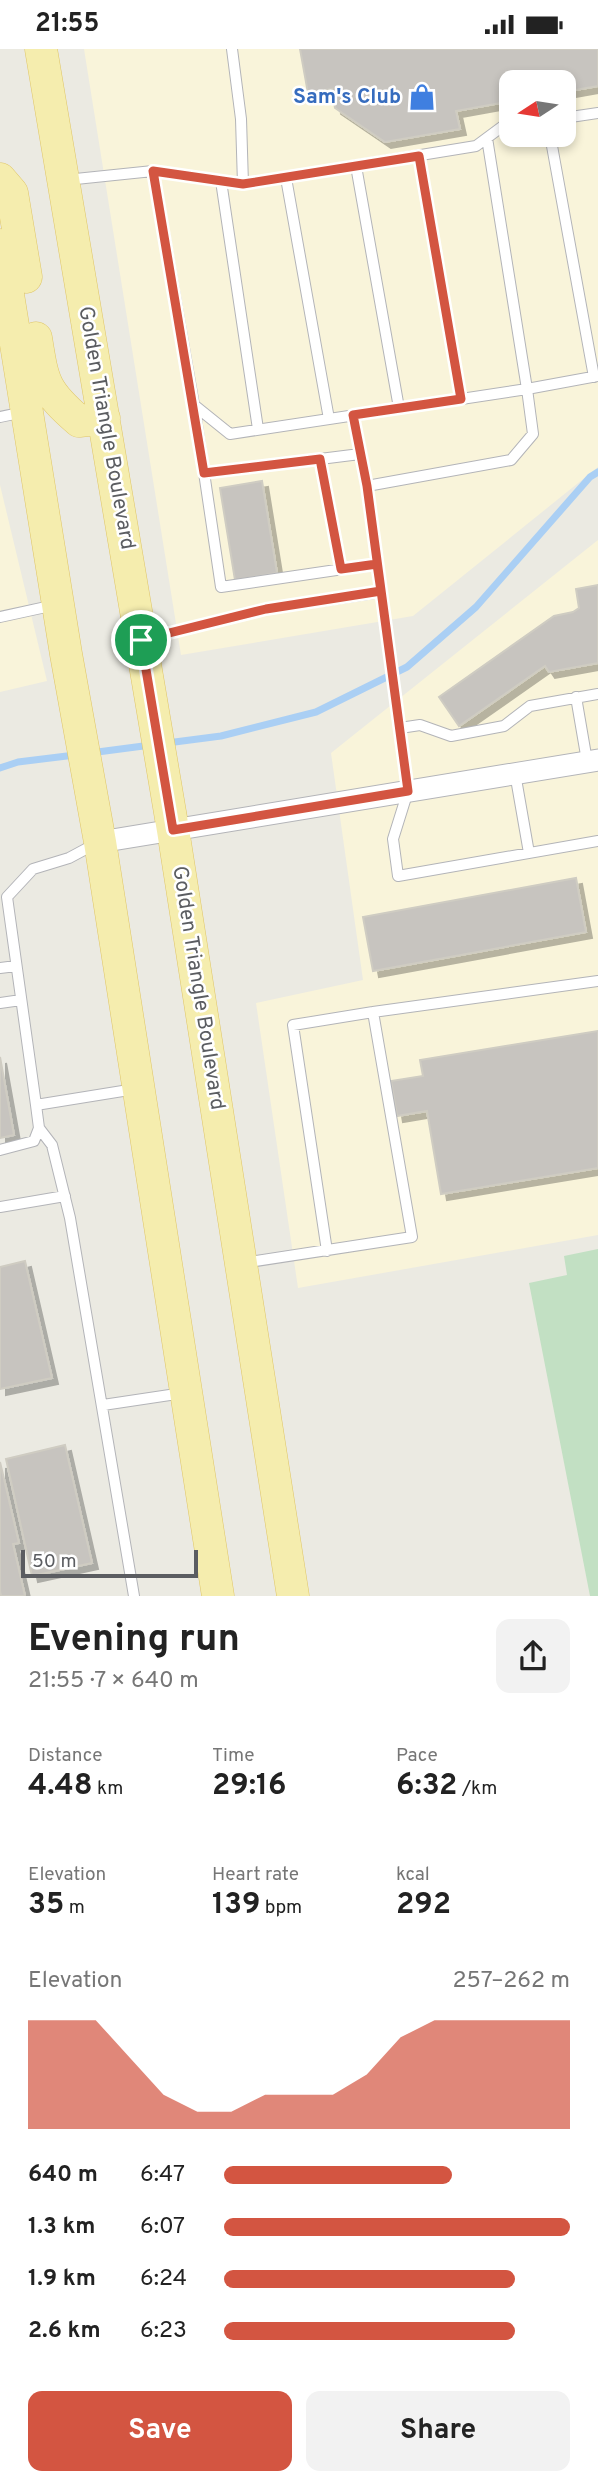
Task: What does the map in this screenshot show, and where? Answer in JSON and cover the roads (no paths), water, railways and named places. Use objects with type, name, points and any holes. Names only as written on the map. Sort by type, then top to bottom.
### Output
[{"type":"main road","name":"Golden Triangle Boulevard","points":[[41,49],[173,830],[293,1596]]},
{"type":"main road","points":[[0,179],[12,193],[42,377],[56,401],[79,421],[104,418]]},
{"type":"main road","points":[[0,245],[13,414],[60,604],[218,1596]]},
{"type":"street","points":[[100,842],[592,761]]},
{"type":"lane","points":[[232,49],[241,119],[243,184]]},
{"type":"lane","points":[[576,116],[598,113]]},
{"type":"lane","points":[[63,181],[153,171],[243,184],[476,146],[499,129]]},
{"type":"lane","points":[[367,486],[511,460],[533,434],[487,138]]},
{"type":"lane","points":[[194,405],[230,434],[596,376],[552,147]]},
{"type":"lane","points":[[419,156],[461,399]]},
{"type":"lane","points":[[356,166],[399,408]]},
{"type":"lane","points":[[153,171],[194,405],[221,587],[377,564]]},
{"type":"lane","points":[[286,178],[329,419]]},
{"type":"lane","points":[[221,181],[258,429]]},
{"type":"lane","points":[[353,415],[367,486],[408,791],[393,839],[398,876],[598,841]]},
{"type":"lane","points":[[204,473],[360,454]]},
{"type":"lane","points":[[320,459],[341,569]]},
{"type":"lane","points":[[141,640],[266,609],[381,591]]},
{"type":"lane","points":[[0,617],[60,604]]},
{"type":"lane","points":[[400,728],[420,725],[452,736],[504,726],[530,706],[598,694]]},
{"type":"lane","points":[[576,697],[592,761]]},
{"type":"lane","points":[[515,773],[529,853]]},
{"type":"lane","points":[[0,1150],[34,1141],[38,1128],[16,966],[3,897],[33,869],[69,858],[100,842]]},
{"type":"lane","points":[[0,968],[16,966]]},
{"type":"lane","points":[[327,1251],[293,1025],[598,981]]},
{"type":"lane","points":[[0,1003],[21,1000]]},
{"type":"lane","points":[[241,1263],[412,1237],[373,1012]]},
{"type":"lane","points":[[36,1105],[138,1088]]},
{"type":"lane","points":[[38,1128],[52,1145],[65,1196],[134,1596]]},
{"type":"lane","points":[[0,1207],[65,1196]]},
{"type":"lane","points":[[103,1405],[185,1393]]},
{"type":"waterway","points":[[167,743],[221,736],[316,712],[407,667],[476,607],[590,477],[598,472]]},
{"type":"waterway","points":[[90,753],[151,745]]},
{"type":"waterway","points":[[0,768],[18,762],[75,755]]},
{"type":"place","name":"Sam's Club","points":[[422,97]]}]
